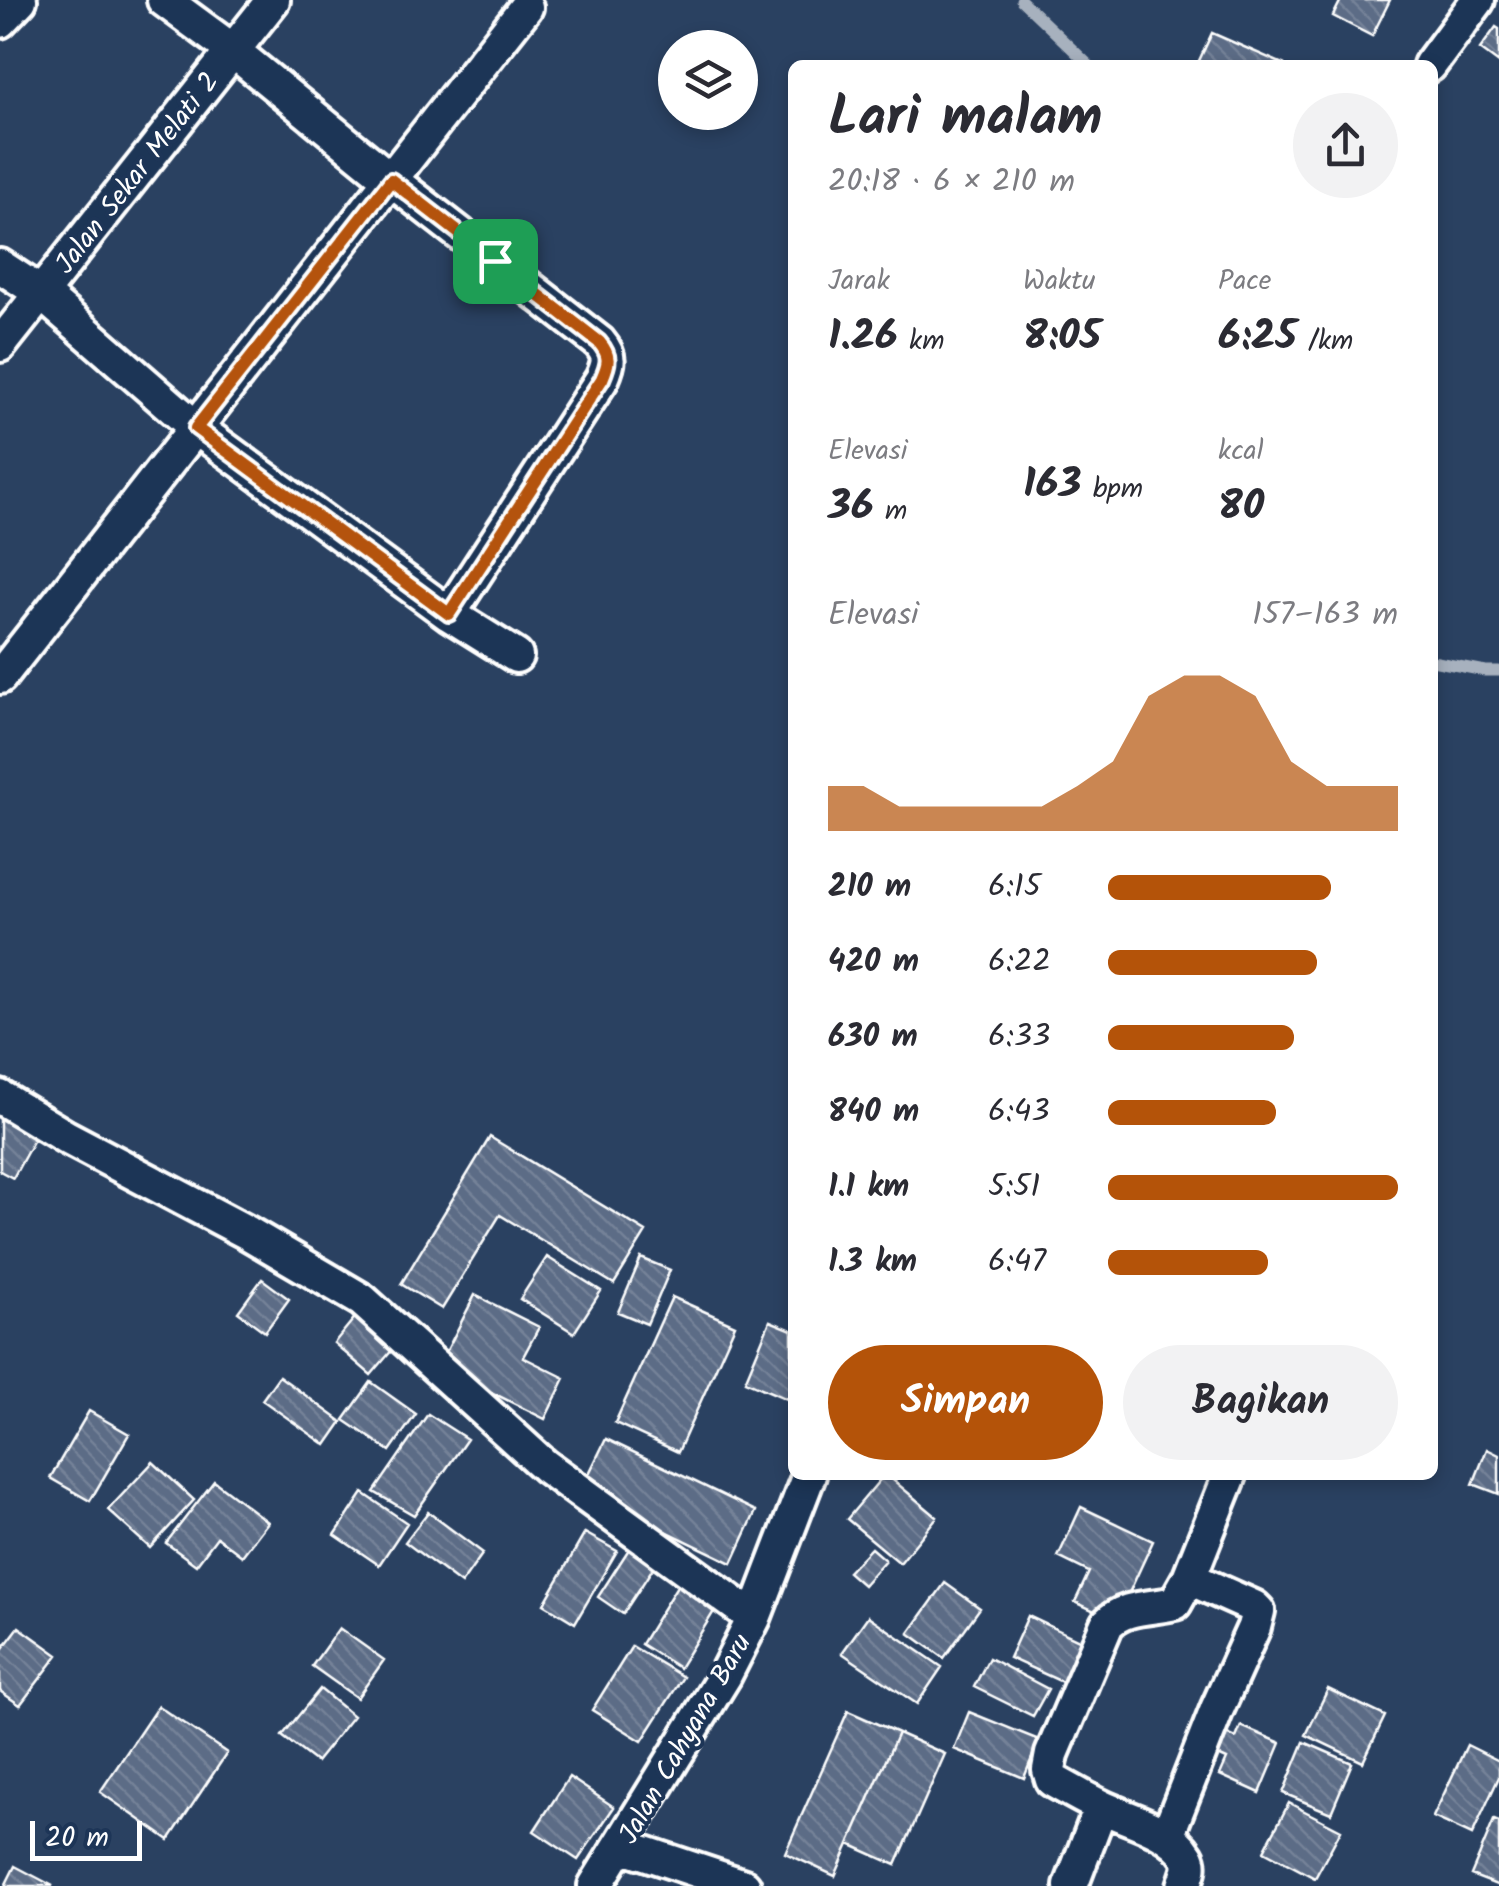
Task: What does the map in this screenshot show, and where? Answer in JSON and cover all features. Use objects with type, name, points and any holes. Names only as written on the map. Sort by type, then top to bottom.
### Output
[{"type":"street","points":[[0,21],[20,0]]},
{"type":"street","points":[[164,0],[599,342],[608,354],[609,364],[602,379],[449,614]]},
{"type":"street","name":"Jalan Sekar Melati 2","points":[[0,345],[273,0]]},
{"type":"street","points":[[1434,60],[1478,0]]},
{"type":"street","points":[[0,677],[526,7]]},
{"type":"street","points":[[0,266],[41,293],[196,428],[449,614],[516,656]]},
{"type":"street","points":[[0,1097],[362,1300],[545,1466],[754,1618]]},
{"type":"street","name":"Jalan Cahyana Baru","points":[[595,1886],[725,1675],[754,1618],[807,1480]]},
{"type":"street","points":[[787,1532],[829,1480]]},
{"type":"street","points":[[1184,1886],[1190,1862],[1167,1836],[1052,1780],[1048,1770],[1107,1624],[1117,1615],[1174,1603],[1189,1578],[1228,1480]]},
{"type":"street","points":[[1167,1836],[1258,1611],[1189,1578]]},
{"type":"street","points":[[1071,1886],[1102,1807]]},
{"type":"street","points":[[622,1845],[744,1886]]},
{"type":"building","points":[[1341,0],[1390,0],[1372,36],[1333,16]]},
{"type":"building","points":[[1496,27],[1499,29],[1499,63],[1480,49]]},
{"type":"building","points":[[1212,33],[1274,60],[1199,60]]},
{"type":"building","points":[[0,1111],[38,1132],[13,1178],[0,1171]]},
{"type":"building","points":[[490,1137],[646,1232],[614,1284],[500,1215],[442,1309],[401,1284]]},
{"type":"building","points":[[547,1257],[601,1291],[574,1333],[520,1299]]},
{"type":"building","points":[[641,1258],[670,1270],[647,1324],[618,1312]]},
{"type":"building","points":[[262,1279],[289,1299],[265,1332],[238,1312]]},
{"type":"building","points":[[475,1295],[539,1327],[523,1357],[565,1378],[545,1419],[439,1366]]},
{"type":"building","points":[[672,1297],[735,1325],[678,1452],[615,1423]]},
{"type":"building","points":[[361,1310],[399,1342],[371,1375],[334,1343]]},
{"type":"building","points":[[770,1321],[788,1328],[788,1399],[745,1381]]},
{"type":"building","points":[[279,1376],[342,1422],[326,1445],[262,1400]]},
{"type":"building","points":[[371,1382],[416,1414],[390,1451],[344,1420]]},
{"type":"building","points":[[89,1411],[129,1434],[90,1501],[50,1478]]},
{"type":"building","points":[[428,1414],[467,1439],[414,1515],[374,1492]]},
{"type":"building","points":[[606,1439],[756,1511],[732,1563],[581,1490]]},
{"type":"building","points":[[1487,1449],[1499,1455],[1499,1494],[1473,1484]]},
{"type":"building","points":[[153,1462],[194,1500],[150,1548],[108,1510]]},
{"type":"building","points":[[880,1480],[893,1480],[937,1517],[900,1563],[847,1519]]},
{"type":"building","points":[[214,1481],[268,1522],[242,1556],[217,1537],[196,1565],[166,1543]]},
{"type":"building","points":[[363,1493],[407,1523],[379,1565],[335,1535]]},
{"type":"building","points":[[1081,1507],[1153,1541],[1116,1621],[1075,1602],[1089,1572],[1058,1557]]},
{"type":"building","points":[[428,1512],[483,1553],[461,1584],[405,1542]]},
{"type":"building","points":[[585,1533],[617,1551],[575,1623],[544,1604]]},
{"type":"building","points":[[871,1548],[885,1560],[863,1585],[848,1572]]},
{"type":"building","points":[[629,1549],[655,1565],[623,1614],[598,1597]]},
{"type":"building","points":[[680,1581],[718,1605],[679,1668],[641,1644]]},
{"type":"building","points":[[945,1583],[980,1608],[944,1658],[909,1633]]},
{"type":"building","points":[[868,1616],[942,1667],[917,1704],[842,1653]]},
{"type":"building","points":[[1028,1616],[1090,1645],[1071,1686],[1009,1658]]},
{"type":"building","points":[[19,1627],[58,1655],[20,1705],[0,1691],[0,1652]]},
{"type":"building","points":[[339,1628],[384,1660],[357,1698],[312,1666]]},
{"type":"building","points":[[632,1646],[683,1677],[642,1741],[592,1710]]},
{"type":"building","points":[[989,1658],[1048,1689],[1033,1716],[974,1687]]},
{"type":"building","points":[[320,1689],[353,1716],[316,1762],[282,1736]]},
{"type":"building","points":[[1328,1689],[1385,1716],[1363,1762],[1306,1735]]},
{"type":"building","points":[[158,1706],[227,1753],[169,1840],[100,1792]]},
{"type":"building","points":[[848,1711],[898,1733],[835,1876],[785,1853]]},
{"type":"building","points":[[969,1712],[1039,1740],[1024,1778],[954,1749]]},
{"type":"building","points":[[1241,1726],[1281,1743],[1260,1793],[1220,1775],[1227,1759],[1218,1755],[1227,1734],[1236,1738]]},
{"type":"building","points":[[898,1733],[945,1754],[896,1865],[849,1844]]},
{"type":"building","points":[[1304,1742],[1352,1763],[1331,1813],[1283,1793]]},
{"type":"building","points":[[1467,1745],[1499,1761],[1499,1777],[1472,1835],[1433,1817]]},
{"type":"building","points":[[569,1777],[614,1807],[578,1860],[534,1831]]},
{"type":"building","points":[[1289,1803],[1341,1830],[1315,1878],[1264,1851]]},
{"type":"building","points":[[1494,1820],[1499,1822],[1499,1886],[1471,1875]]},
{"type":"building","points":[[15,1866],[53,1886],[5,1886]]},
{"type":"waterway","points":[[1021,0],[1084,60]]},
{"type":"waterway","points":[[1438,662],[1499,671]]},
{"type":"route","points":[[391,180],[495,261],[599,342],[608,354],[609,364],[449,614],[196,428],[391,180]]}]
